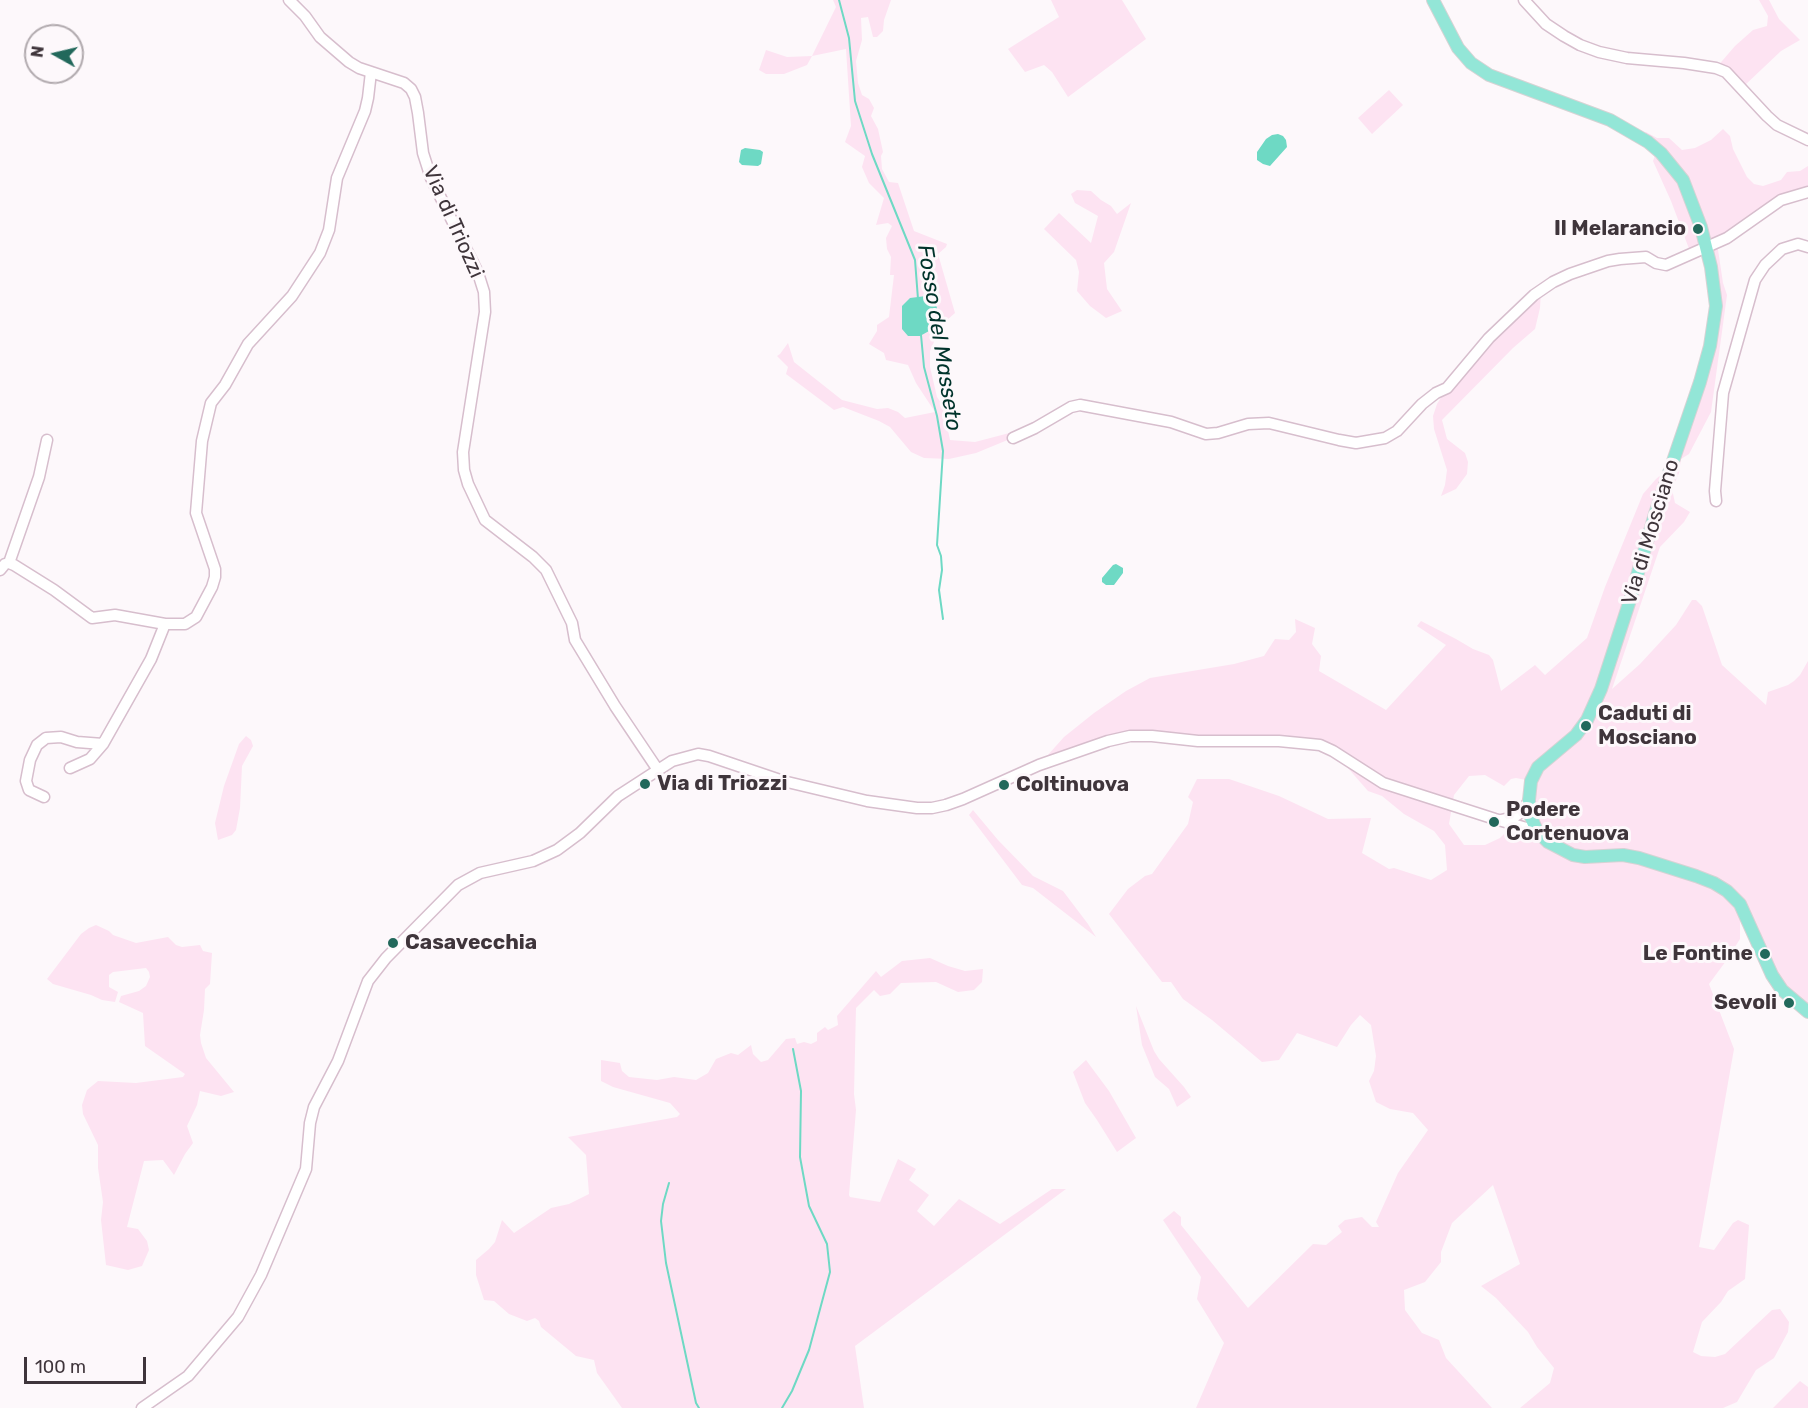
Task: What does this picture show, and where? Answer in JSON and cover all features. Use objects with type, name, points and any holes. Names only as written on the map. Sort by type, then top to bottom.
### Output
[{"type":"main road","name":"Via di Mosciano","points":[[1433,0],[1458,48],[1471,63],[1489,75],[1610,120],[1648,142],[1661,153],[1683,180],[1696,211],[1707,247],[1716,306],[1710,346],[1700,382],[1655,514],[1630,600],[1600,689],[1587,720],[1576,735],[1538,767],[1532,781],[1529,800],[1530,815],[1537,831]]},
{"type":"main road","points":[[1537,831],[1548,842],[1573,855],[1585,857],[1623,855],[1639,858],[1696,876],[1727,891],[1740,904],[1772,975],[1782,990],[1808,1012]]},
{"type":"street","name":"Via di Triozzi","points":[[289,0],[305,16],[320,37],[349,62],[359,68],[404,83],[415,97],[423,153],[431,178],[484,292],[484,312],[463,452],[468,484],[485,520],[533,557],[546,570],[572,623],[575,640],[615,706],[658,770]]},
{"type":"street","points":[[1524,0],[1546,24],[1580,45],[1599,52],[1628,58],[1716,68],[1726,72],[1767,116],[1778,125],[1808,140]]},
{"type":"street","points":[[47,440],[39,477],[5,567],[54,590],[92,618],[116,615],[165,624],[185,624],[196,617],[215,577],[215,569],[196,513],[202,441],[211,404],[225,385],[248,344],[292,296],[320,253],[329,230],[337,178],[365,111],[371,72]]},
{"type":"street","points":[[1013,438],[1071,407],[1080,405],[1171,422],[1206,434],[1218,433],[1248,424],[1269,423],[1356,443],[1385,438],[1397,431],[1422,404],[1447,388],[1489,338],[1534,296],[1553,282],[1608,261],[1646,257],[1656,263],[1666,265],[1727,238],[1781,200],[1808,192]]},
{"type":"street","points":[[1716,501],[1723,393],[1755,280],[1765,265],[1782,249],[1798,244],[1808,247]]},
{"type":"street","points":[[70,768],[90,759],[103,744],[151,659],[165,624]]},
{"type":"street","points":[[142,1408],[188,1376],[238,1317],[261,1275],[306,1169],[310,1123],[314,1107],[338,1061],[368,981],[386,958],[458,885],[480,873],[533,861],[557,850],[580,833],[618,796],[672,762],[698,754],[721,759],[783,781],[867,801],[932,808],[946,806],[1039,765],[1108,741],[1130,736],[1198,741],[1279,741],[1320,745],[1383,783],[1537,831]]},
{"type":"street","points":[[44,797],[30,790],[26,781],[30,760],[37,745],[46,738],[61,737],[76,742],[103,744]]},
{"type":"street","points":[[1497,820],[1514,817],[1523,811],[1529,800]]},
{"type":"shaded area","points":[[833,0],[891,0],[883,31],[877,37],[873,37],[868,17],[861,18],[862,40],[856,61],[858,83],[862,95],[869,99],[874,108],[871,116],[878,129],[883,152],[882,169],[889,182],[898,183],[914,231],[947,244],[938,254],[955,313],[947,320],[944,319],[930,351],[930,367],[937,397],[943,406],[950,440],[975,442],[1017,431],[1027,432],[976,453],[949,459],[924,458],[911,452],[890,427],[843,407],[834,410],[786,374],[788,367],[777,356],[788,343],[794,362],[842,400],[877,409],[888,408],[905,418],[935,412],[916,383],[908,365],[886,360],[884,353],[869,344],[877,331],[877,325],[889,317],[894,275],[890,275],[891,257],[887,249],[886,238],[892,226],[888,223],[876,225],[884,198],[869,183],[862,167],[865,156],[845,142],[851,126],[846,49],[812,56],[836,7]]},
{"type":"shaded area","points":[[1051,0],[1122,0],[1146,39],[1068,97],[1052,72],[1044,65],[1025,72],[1008,49],[1059,17]]},
{"type":"shaded area","points":[[1759,0],[1769,0],[1779,19],[1800,40],[1781,51],[1744,86],[1716,68],[1753,30],[1767,26],[1768,16]]},
{"type":"shaded area","points":[[766,50],[787,57],[812,56],[807,65],[784,74],[766,74],[759,70]]},
{"type":"shaded area","points":[[1389,90],[1403,105],[1372,134],[1358,118]]},
{"type":"shaded area","points":[[1723,129],[1730,136],[1733,149],[1747,177],[1754,184],[1763,186],[1781,180],[1787,172],[1800,171],[1808,166],[1808,192],[1781,200],[1717,243],[1727,295],[1711,412],[1689,454],[1681,459],[1679,473],[1672,489],[1675,503],[1690,512],[1684,522],[1660,547],[1612,689],[1640,664],[1676,625],[1692,600],[1696,600],[1702,606],[1722,665],[1766,705],[1768,692],[1794,681],[1808,661],[1808,1012],[1782,990],[1740,906],[1740,939],[1709,984],[1734,1049],[1699,1247],[1714,1250],[1733,1223],[1738,1220],[1749,1225],[1745,1279],[1728,1291],[1702,1322],[1693,1352],[1701,1356],[1715,1357],[1725,1354],[1772,1310],[1780,1309],[1789,1322],[1788,1332],[1774,1358],[1756,1370],[1737,1402],[1723,1408],[1520,1408],[1550,1383],[1554,1368],[1528,1332],[1496,1298],[1481,1286],[1520,1264],[1493,1185],[1452,1223],[1441,1252],[1441,1262],[1425,1282],[1404,1290],[1405,1310],[1422,1333],[1439,1340],[1446,1358],[1492,1408],[1196,1408],[1224,1343],[1197,1299],[1201,1277],[1163,1220],[1174,1211],[1181,1217],[1181,1225],[1248,1308],[1313,1244],[1326,1245],[1342,1232],[1338,1226],[1345,1220],[1362,1217],[1372,1227],[1379,1227],[1376,1222],[1398,1173],[1428,1130],[1413,1113],[1390,1109],[1376,1102],[1369,1081],[1374,1071],[1376,1056],[1371,1025],[1360,1015],[1337,1047],[1297,1033],[1279,1060],[1262,1062],[1183,999],[1171,982],[1162,982],[1109,914],[1128,889],[1145,876],[1152,874],[1188,824],[1193,802],[1188,797],[1197,779],[1229,779],[1279,796],[1328,819],[1371,818],[1362,853],[1389,869],[1394,868],[1431,880],[1447,870],[1445,845],[1434,831],[1404,814],[1382,796],[1368,791],[1333,751],[1320,745],[1130,736],[1039,765],[1064,737],[1126,691],[1150,678],[1234,664],[1264,656],[1275,639],[1289,640],[1296,632],[1295,619],[1315,628],[1312,644],[1321,656],[1319,671],[1386,710],[1446,645],[1417,626],[1421,621],[1489,655],[1493,660],[1501,691],[1535,665],[1545,675],[1587,638],[1643,494],[1670,467],[1716,306],[1707,248],[1691,254],[1653,161],[1657,150],[1641,137],[1646,132],[1657,138],[1669,138],[1682,150],[1695,148],[1711,140]],"holes":[[[1485,775],[1504,786],[1511,779],[1516,778],[1531,781],[1533,799],[1542,830],[1538,835],[1506,832],[1500,838],[1485,845],[1464,845],[1449,824],[1454,795],[1469,776]]]},
{"type":"shaded area","points":[[1278,134],[1286,140],[1287,147],[1270,166],[1263,164],[1257,160],[1257,152],[1266,139]]},
{"type":"shaded area","points":[[745,148],[763,152],[761,164],[758,166],[742,165],[739,162],[741,150]]},
{"type":"shaded area","points":[[1077,190],[1091,191],[1111,206],[1117,214],[1131,203],[1114,252],[1104,263],[1107,289],[1122,311],[1106,318],[1090,306],[1077,291],[1079,272],[1076,260],[1044,229],[1059,213],[1091,243],[1098,216],[1075,203],[1071,194]]},
{"type":"shaded area","points":[[1541,291],[1535,329],[1513,348],[1442,420],[1447,439],[1465,453],[1468,462],[1467,474],[1456,489],[1441,496],[1447,470],[1434,429],[1433,416],[1437,404],[1447,388]]},
{"type":"shaded area","points":[[926,296],[934,300],[938,317],[929,331],[920,336],[908,336],[902,329],[902,306],[910,298]]},
{"type":"shaded area","points":[[1116,564],[1123,568],[1123,573],[1114,585],[1106,585],[1102,582],[1102,578]]},
{"type":"shaded area","points":[[246,736],[251,740],[253,746],[242,766],[240,808],[236,830],[232,835],[218,840],[215,823],[224,786],[239,744]]},
{"type":"shaded area","points":[[973,810],[1033,876],[1063,891],[1096,937],[1033,888],[1022,885],[969,815]]},
{"type":"shaded area","points":[[96,925],[113,935],[136,943],[168,937],[176,945],[182,947],[200,945],[203,951],[212,953],[210,984],[205,989],[201,1043],[206,1058],[234,1092],[221,1096],[200,1091],[197,1105],[187,1126],[193,1143],[174,1175],[163,1160],[144,1161],[127,1227],[138,1229],[147,1241],[149,1250],[142,1266],[128,1270],[106,1265],[101,1220],[103,1202],[98,1168],[98,1145],[83,1114],[82,1105],[87,1090],[98,1081],[136,1083],[183,1077],[185,1074],[145,1046],[143,1013],[119,1002],[121,996],[139,991],[146,986],[150,977],[146,968],[113,972],[109,975],[109,987],[118,992],[115,1002],[53,984],[47,979],[81,934]]},
{"type":"shaded area","points":[[930,958],[965,971],[983,969],[982,982],[974,990],[958,992],[936,982],[901,983],[890,994],[880,996],[874,990],[856,1008],[854,1094],[856,1110],[850,1197],[880,1202],[898,1159],[916,1169],[909,1180],[929,1195],[917,1211],[934,1226],[959,1199],[1000,1224],[1052,1189],[1066,1189],[855,1346],[864,1408],[622,1408],[597,1373],[594,1360],[576,1356],[541,1327],[535,1318],[527,1321],[509,1314],[494,1301],[484,1300],[476,1275],[476,1260],[495,1242],[502,1220],[514,1233],[551,1208],[569,1204],[589,1194],[586,1155],[568,1137],[677,1117],[680,1114],[670,1103],[613,1087],[601,1081],[601,1060],[620,1063],[622,1071],[629,1077],[657,1080],[674,1077],[696,1080],[708,1073],[716,1059],[731,1053],[738,1055],[751,1045],[753,1054],[761,1062],[768,1060],[786,1039],[795,1038],[797,1044],[804,1042],[811,1044],[817,1041],[817,1033],[825,1027],[828,1030],[838,1025],[837,1016],[876,971],[881,977],[902,961]]},
{"type":"shaded area","points":[[1136,1006],[1154,1051],[1191,1097],[1177,1107],[1169,1089],[1155,1077],[1142,1045]]},
{"type":"shaded area","points":[[1086,1060],[1109,1091],[1136,1138],[1117,1152],[1085,1103],[1073,1072]]},
{"type":"shaded area","points":[[1800,1381],[1808,1387],[1808,1408],[1773,1408]]},
{"type":"waterway","name":"Fosso del Masseto","points":[[839,0],[849,38],[855,101],[872,154],[915,260],[918,299]]},
{"type":"waterway","name":"Fosso del Masseto","points":[[921,335],[924,367],[937,416],[943,451],[937,545],[941,556],[942,570],[939,590],[943,619]]},
{"type":"waterway","points":[[782,1408],[792,1391],[809,1350],[830,1272],[827,1244],[809,1206],[800,1157],[801,1091],[793,1049]]},
{"type":"waterway","points":[[669,1183],[661,1221],[666,1263],[696,1403],[699,1408]]},
{"type":"place","name":"Il Melarancio","points":[[1698,229]]},
{"type":"place","name":"Caduti di Mosciano","points":[[1586,726]]},
{"type":"place","name":"Via di Triozzi","points":[[645,784]]},
{"type":"place","name":"Coltinuova","points":[[1004,785]]},
{"type":"place","name":"Podere Cortenuova","points":[[1494,822]]},
{"type":"place","name":"Casavecchia","points":[[393,943]]},
{"type":"place","name":"Le Fontine","points":[[1765,954]]},
{"type":"place","name":"Sevoli","points":[[1789,1003]]}]
